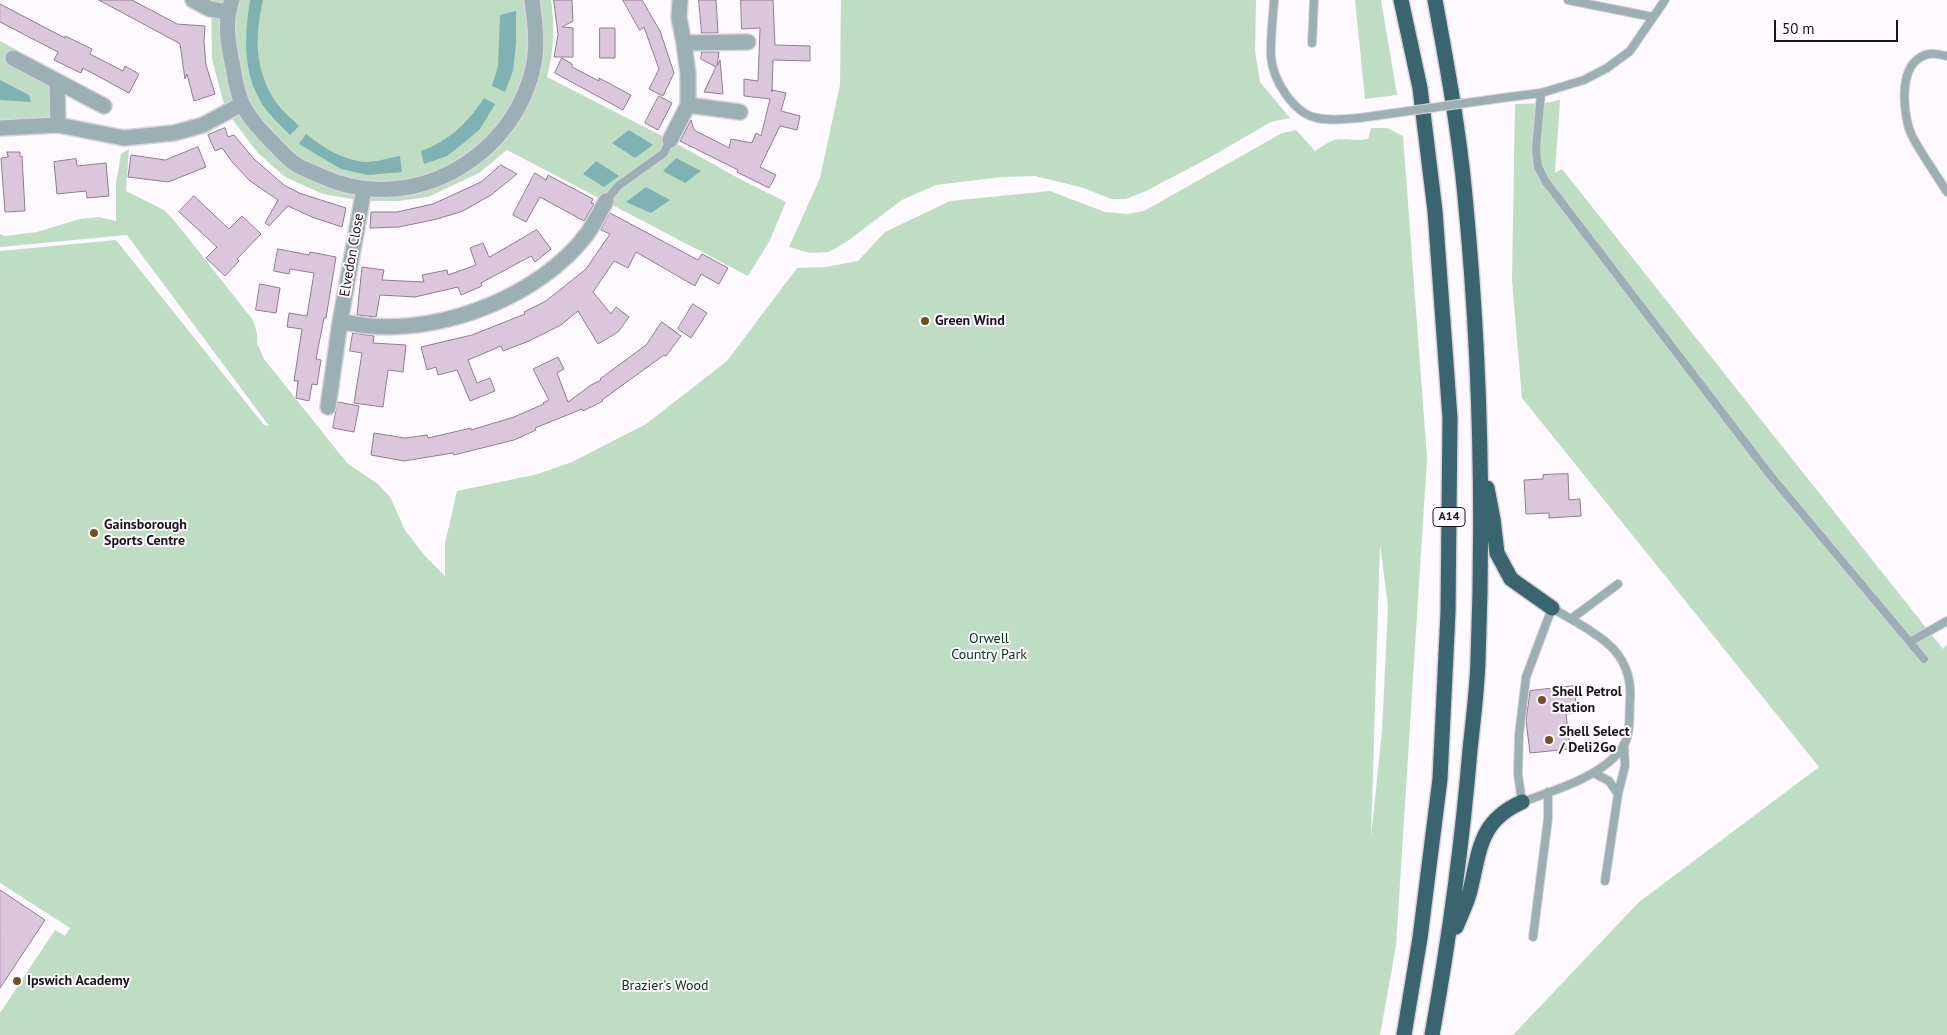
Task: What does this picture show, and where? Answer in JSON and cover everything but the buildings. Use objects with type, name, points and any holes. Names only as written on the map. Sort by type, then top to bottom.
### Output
[{"type":"highway","name":"A14","points":[[1401,0],[1420,88],[1435,211],[1450,418],[1448,612],[1440,779],[1420,938],[1404,1035]]},
{"type":"highway","name":"A14","points":[[1432,1035],[1448,949],[1464,813],[1478,663],[1481,464],[1476,334],[1465,196],[1451,85],[1435,0]]},
{"type":"highway","name":"A14","points":[[1481,464],[1493,519],[1497,553],[1511,579],[1552,608]]},
{"type":"highway","name":"A14","points":[[1448,949],[1470,893],[1478,850],[1490,825],[1508,808],[1522,802]]},
{"type":"street","points":[[193,0],[210,8],[230,6],[228,42],[242,104],[263,133],[295,164],[335,183],[364,189],[394,190],[424,184],[456,170],[475,158],[506,127],[518,109],[533,68],[536,29],[532,0]]},
{"type":"street","points":[[670,140],[688,105],[688,74],[684,43],[678,18],[680,0]]},
{"type":"street","points":[[684,43],[748,42]]},
{"type":"street","points":[[14,58],[104,106]]},
{"type":"street","points":[[57,81],[58,125]]},
{"type":"street","points":[[0,128],[58,125],[124,138],[174,133],[203,125],[242,104]]},
{"type":"street","points":[[688,105],[740,112]]},
{"type":"street","name":"Elvedon Close","points":[[328,407],[340,322],[364,189]]},
{"type":"street","points":[[340,322],[372,326],[414,325],[445,320],[480,310],[498,302],[540,278],[568,255],[588,233],[606,201]]},
{"type":"lane","points":[[1274,0],[1271,58],[1274,74],[1281,89],[1306,114],[1316,118],[1333,120],[1541,94],[1584,80],[1607,68],[1630,51],[1665,0]]},
{"type":"lane","points":[[1312,43],[1314,0]]},
{"type":"lane","points":[[1568,0],[1653,17]]},
{"type":"lane","points":[[1947,56],[1935,53],[1921,56],[1912,64],[1906,79],[1904,94],[1906,113],[1912,135],[1947,192]]},
{"type":"lane","points":[[1541,94],[1536,149],[1538,167],[1546,182],[1770,475],[1924,659]]},
{"type":"lane","points":[[606,201],[618,186],[664,153],[670,140]]},
{"type":"lane","points":[[1571,620],[1618,584]]},
{"type":"lane","points":[[1605,880],[1618,794],[1626,766],[1624,744],[1628,728],[1631,690],[1624,663],[1607,643],[1552,608],[1526,678],[1519,735],[1518,774],[1522,802],[1594,773],[1624,744]]},
{"type":"lane","points":[[1910,642],[1947,621]]},
{"type":"lane","points":[[1594,773],[1609,781],[1618,794]]},
{"type":"lane","points":[[1533,937],[1548,818],[1548,792]]},
{"type":"green space","points":[[211,0],[551,0],[553,39],[547,77],[786,202],[770,240],[748,276],[507,150],[479,173],[428,197],[398,201],[362,201],[323,194],[285,177],[258,153],[235,123],[223,101],[212,59]]},
{"type":"green space","points":[[841,0],[1256,0],[1255,51],[1260,82],[1290,118],[1271,122],[1207,159],[1146,191],[1126,199],[1111,199],[1084,188],[1035,176],[1002,177],[936,185],[902,200],[849,240],[829,252],[810,253],[789,247],[820,178],[840,85]]},
{"type":"green space","points":[[1355,0],[1381,0],[1397,95],[1365,99]]},
{"type":"green space","points":[[0,41],[17,50],[14,58],[57,81],[58,125],[0,128]]},
{"type":"green space","points":[[1560,100],[1555,173],[1562,169],[1943,649],[1947,644],[1947,1035],[1513,1035],[1639,902],[1819,767],[1522,398],[1512,281],[1515,104],[1546,103]]},
{"type":"green space","name":"Orwell Country Park","points":[[1371,128],[1387,128],[1403,136],[1427,458],[1396,946],[1380,1035],[0,1035],[0,1013],[55,930],[65,936],[70,928],[0,883],[0,251],[116,240],[264,425],[269,426],[127,235],[0,247],[0,234],[5,236],[37,232],[80,219],[99,217],[116,221],[116,182],[121,154],[129,149],[126,191],[164,210],[173,219],[253,320],[257,333],[257,343],[264,359],[347,463],[378,484],[390,497],[405,530],[424,555],[445,576],[445,543],[457,491],[538,474],[572,462],[646,424],[727,361],[797,268],[826,267],[858,261],[885,232],[950,201],[1050,191],[1105,212],[1127,214],[1144,211],[1282,133],[1296,130],[1315,151],[1340,139],[1368,139]],"holes":[[[1380,544],[1388,606],[1382,731],[1371,837]]]},
{"type":"water","points":[[250,0],[263,0],[258,39],[260,64],[268,89],[275,101],[299,126],[290,135],[268,112],[253,86],[249,72],[246,44]]},
{"type":"water","points":[[516,11],[516,44],[513,71],[505,92],[492,86],[498,66],[500,15]]},
{"type":"water","points":[[0,80],[29,95],[31,102],[0,100]]},
{"type":"water","points":[[484,98],[495,104],[480,129],[447,156],[424,164],[421,151],[441,142],[457,130],[471,116]]},
{"type":"water","points":[[629,130],[653,145],[635,158],[612,143]]},
{"type":"water","points":[[306,134],[333,152],[357,161],[378,161],[400,156],[402,172],[368,175],[341,169],[299,144]]},
{"type":"water","points":[[676,158],[701,171],[685,183],[663,171]]},
{"type":"water","points":[[596,161],[619,176],[604,187],[583,174]]},
{"type":"water","points":[[646,187],[670,200],[651,213],[626,202]]},
{"type":"place","name":"Green Wind","points":[[925,321]]},
{"type":"place","name":"Gainsborough Sports Centre","points":[[94,533]]},
{"type":"place","name":"Shell Petrol Station","points":[[1542,700]]},
{"type":"place","name":"Shell Select / Deli2Go","points":[[1549,740]]},
{"type":"place","name":"Ipswich Academy","points":[[17,981]]},
{"type":"park label","name":"Brazier's Wood","points":[[665,986]]}]
